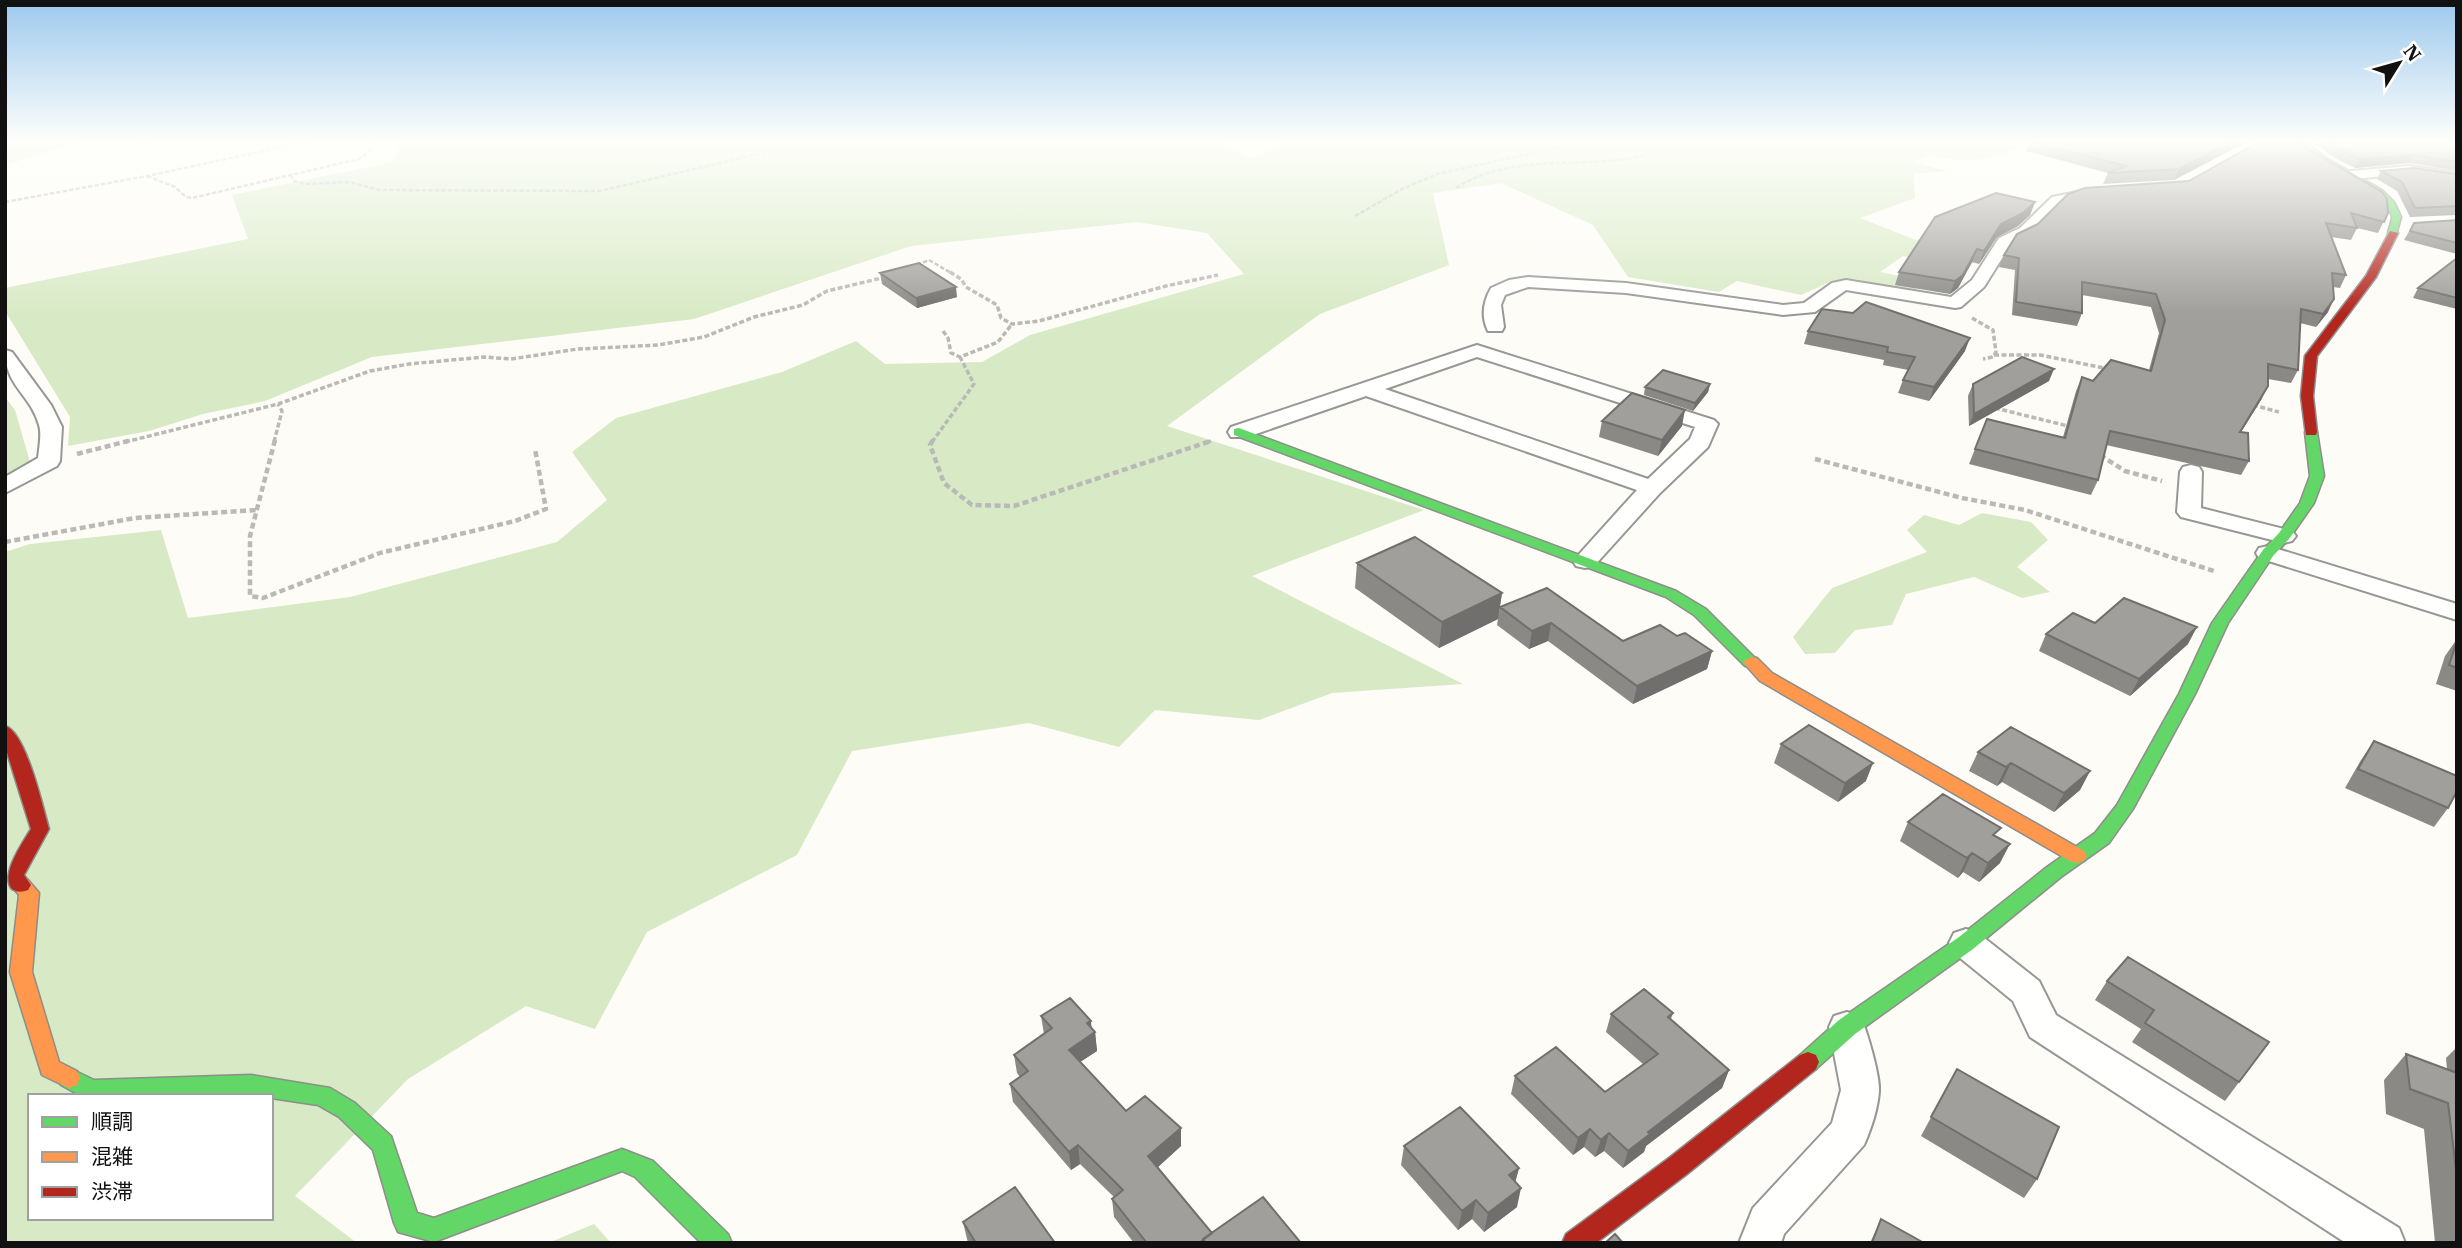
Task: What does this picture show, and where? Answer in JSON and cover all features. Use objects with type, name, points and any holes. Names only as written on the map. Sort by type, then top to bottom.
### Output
[{"type":"street","points":[[1495,327],[1492,305],[1497,292],[1514,284],[1528,282],[1626,288],[1783,310],[1809,308],[1838,287],[1846,285],[1955,303],[1978,283],[2005,241],[2026,231],[2057,200],[2063,198]]},
{"type":"street","points":[[1576,1243],[1688,1158],[1847,1027],[1966,943],[2102,838],[2124,809],[2187,694],[2220,623],[2307,503],[2317,476],[2307,396],[2311,356],[2371,277],[2403,225],[2388,198]]},
{"type":"street","points":[[1239,432],[1477,351],[1707,424],[1700,442],[1652,488],[1585,561]]},
{"type":"street","points":[[5,356],[41,404],[51,427],[49,461],[5,486]]},
{"type":"street","points":[[1367,389],[1652,488]]},
{"type":"street","points":[[1239,432],[1671,594],[1700,612],[1766,677],[2077,856]]},
{"type":"street","points":[[2191,480],[2189,512],[2457,612]]},
{"type":"street","points":[[5,732],[13,743],[40,829],[13,877],[29,893],[20,972],[50,1068],[92,1090],[251,1085],[322,1095],[346,1110],[383,1144],[407,1223],[434,1230],[622,1160],[644,1169],[719,1243]]},
{"type":"street","points":[[1966,943],[2026,991],[2043,1026],[2384,1243]]},
{"type":"street","points":[[1760,1243],[1769,1222],[1850,1132],[1860,1090],[1847,1027]]},
{"type":"path","points":[[5,202],[26,198]]},
{"type":"path","points":[[1355,216],[1387,198]]},
{"type":"path","points":[[905,269],[929,260],[961,279],[966,287],[998,305],[1001,318],[1012,324],[1092,310],[1172,283],[1218,275]]},
{"type":"path","points":[[49,461],[278,404],[370,371],[409,364],[484,357],[511,359],[578,349],[658,345],[704,337],[754,317],[803,305],[827,291],[894,274]]},
{"type":"path","points":[[1955,303],[1954,309],[1958,312],[1983,322],[1993,330],[1994,355]]},
{"type":"path","points":[[943,331],[948,338],[951,353],[960,356],[998,342],[1006,336],[1012,324]]},
{"type":"path","points":[[1983,359],[1994,355],[2040,355],[2119,371]]},
{"type":"path","points":[[960,356],[974,384],[930,445],[944,484],[972,505],[1014,506],[1239,432]]},
{"type":"path","points":[[2244,403],[2310,420]]},
{"type":"path","points":[[278,404],[282,411],[250,536],[250,596],[263,598],[380,553],[515,521],[546,509],[535,449]]},
{"type":"path","points":[[1991,407],[2078,430]]},
{"type":"path","points":[[2098,446],[2099,454],[2125,471],[2191,480]]},
{"type":"path","points":[[1815,459],[1962,498],[2025,510],[2248,582]]},
{"type":"path","points":[[5,542],[135,518],[257,510]]},
{"type":"green space","points":[[233,198],[1434,198],[1449,265],[1320,314],[1167,426],[1424,510],[1252,576],[1463,684],[1332,693],[1259,720],[1155,710],[1119,747],[1029,723],[852,751],[797,855],[647,932],[595,1029],[526,1006],[408,1079],[295,1196],[357,1243],[5,1243],[5,552],[30,544],[161,530],[188,618],[350,597],[557,542],[607,500],[572,452],[616,418],[782,372],[856,341],[885,364],[982,362],[1030,335],[1244,274],[1207,233],[1137,222],[911,246],[694,319],[372,357],[265,401],[203,414],[149,431],[68,446],[70,417],[5,311],[5,288],[248,239]]},
{"type":"green space","points":[[1534,198],[1914,198],[1860,218],[1916,240],[1936,236],[1982,251],[1969,268],[1903,256],[1880,272],[1918,280],[1915,292],[1855,279],[1830,282],[1801,295],[1737,281],[1719,292],[1628,277],[1593,225]]},
{"type":"green space","points":[[5,397],[15,410],[30,462],[5,477]]},
{"type":"green space","points":[[1982,513],[2031,522],[2048,540],[2017,567],[2050,592],[2022,598],[1974,577],[1906,594],[1892,625],[1855,630],[1835,653],[1805,654],[1793,637],[1832,588],[1927,552],[1907,530],[1924,515],[1959,525]]},
{"type":"green space","points":[[594,1224],[611,1243],[548,1243]]},
{"type":"building","points":[[1983,198],[2019,198],[2035,202],[2023,213],[2001,224],[1984,251],[1977,249],[1963,275],[1955,281],[1899,272],[1935,217]]},
{"type":"building","points":[[2064,198],[2386,198],[2388,213],[2384,222],[2351,213],[2357,228],[2326,223],[2346,275],[2332,273],[2334,299],[2323,314],[2301,309],[2298,370],[2268,364],[2268,386],[2240,432],[2248,433],[2249,461],[2110,431],[2098,480],[1975,449],[1987,419],[2065,438],[2082,377],[2093,381],[2111,360],[2151,371],[2165,320],[2156,294],[2082,282],[2082,313],[2016,302],[2019,258],[2004,255],[2017,234],[2038,224]]},
{"type":"building","points":[[2410,198],[2457,198],[2457,206],[2415,208]]},
{"type":"building","points":[[2457,220],[2457,243],[2410,231],[2414,223]]},
{"type":"building","points":[[2457,258],[2457,298],[2418,288]]},
{"type":"building","points":[[919,263],[956,287],[916,298],[880,273]]},
{"type":"building","points":[[1866,302],[1970,338],[1934,387],[1903,380],[1915,357],[1887,352],[1888,347],[1808,331],[1822,309],[1853,313]]},
{"type":"building","points":[[2022,357],[2054,369],[1974,414],[1973,384]]},
{"type":"building","points":[[1663,370],[1710,384],[1695,403],[1645,387]]},
{"type":"building","points":[[1632,393],[1685,410],[1662,440],[1602,421]]},
{"type":"building","points":[[1415,537],[1502,593],[1442,622],[1357,563]]},
{"type":"building","points":[[1547,588],[1623,641],[1660,625],[1677,636],[1685,633],[1712,651],[1637,686],[1551,623],[1532,631],[1500,607]]},
{"type":"building","points":[[2124,598],[2197,627],[2139,679],[2046,634],[2073,613],[2095,623]]},
{"type":"building","points":[[2457,641],[2457,668],[2449,665]]},
{"type":"building","points":[[1809,725],[1873,763],[1845,783],[1781,744]]},
{"type":"building","points":[[2011,727],[2090,771],[2064,793],[2011,763],[2006,767],[1978,752]]},
{"type":"building","points":[[2374,741],[2457,776],[2457,791],[2448,808],[2358,769]]},
{"type":"building","points":[[1943,794],[2001,828],[1993,835],[2010,844],[1988,863],[1972,853],[1967,858],[1908,822]]},
{"type":"building","points":[[2128,957],[2269,1042],[2239,1082],[2145,1023],[2154,1010],[2107,981]]},
{"type":"building","points":[[1644,989],[1673,1013],[1668,1017],[1729,1070],[1648,1132],[1650,1134],[1628,1151],[1609,1133],[1601,1140],[1590,1129],[1578,1138],[1515,1076],[1556,1047],[1605,1092],[1658,1054],[1611,1014]]},
{"type":"building","points":[[1070,998],[1091,1021],[1087,1023],[1095,1032],[1069,1050],[1126,1111],[1145,1096],[1181,1128],[1148,1156],[1212,1233],[1199,1243],[1147,1243],[1112,1199],[1123,1190],[1078,1145],[1069,1152],[1010,1084],[1028,1071],[1014,1055],[1052,1028],[1041,1016]]},
{"type":"building","points":[[2406,1054],[2457,1073],[2457,1178],[2448,1103],[2410,1089]]},
{"type":"building","points":[[1957,1069],[2059,1127],[2037,1179],[1931,1117]]},
{"type":"building","points":[[1460,1107],[1519,1168],[1509,1175],[1521,1188],[1488,1213],[1476,1200],[1462,1211],[1404,1146]]},
{"type":"building","points":[[1015,1187],[1055,1243],[976,1243],[963,1222]]},
{"type":"building","points":[[1263,1197],[1301,1243],[1206,1243],[1203,1239]]},
{"type":"building","points":[[1881,1219],[1924,1243],[1872,1243]]},
{"type":"building","points":[[1615,1234],[1623,1243],[1605,1243]]},
{"type":"traffic: fast","points":[[2385,198],[2391,204],[2396,217],[2393,233]]},
{"type":"traffic: fast","points":[[1239,432],[1671,594],[1700,612],[1751,662]]},
{"type":"traffic: fast","points":[[1808,1062],[1847,1027],[1966,943],[2054,872],[2102,838],[2124,809],[2187,694],[2220,623],[2268,553],[2284,536],[2307,503],[2317,476],[2311,432]]},
{"type":"traffic: fast","points":[[69,1078],[92,1090],[251,1085],[322,1095],[347,1110],[383,1144],[407,1223],[434,1230],[622,1160],[644,1169],[719,1243]]},
{"type":"traffic: slow","points":[[1751,662],[1766,677],[2077,856]]},
{"type":"traffic: slow","points":[[21,885],[29,893],[21,972],[50,1068],[69,1078]]},
{"type":"traffic: jam","points":[[2311,432],[2307,396],[2311,356],[2371,277],[2393,233]]},
{"type":"traffic: jam","points":[[5,732],[13,743],[40,829],[13,877],[21,885]]},
{"type":"traffic: jam","points":[[1575,1243],[1678,1166],[1808,1062]]}]
